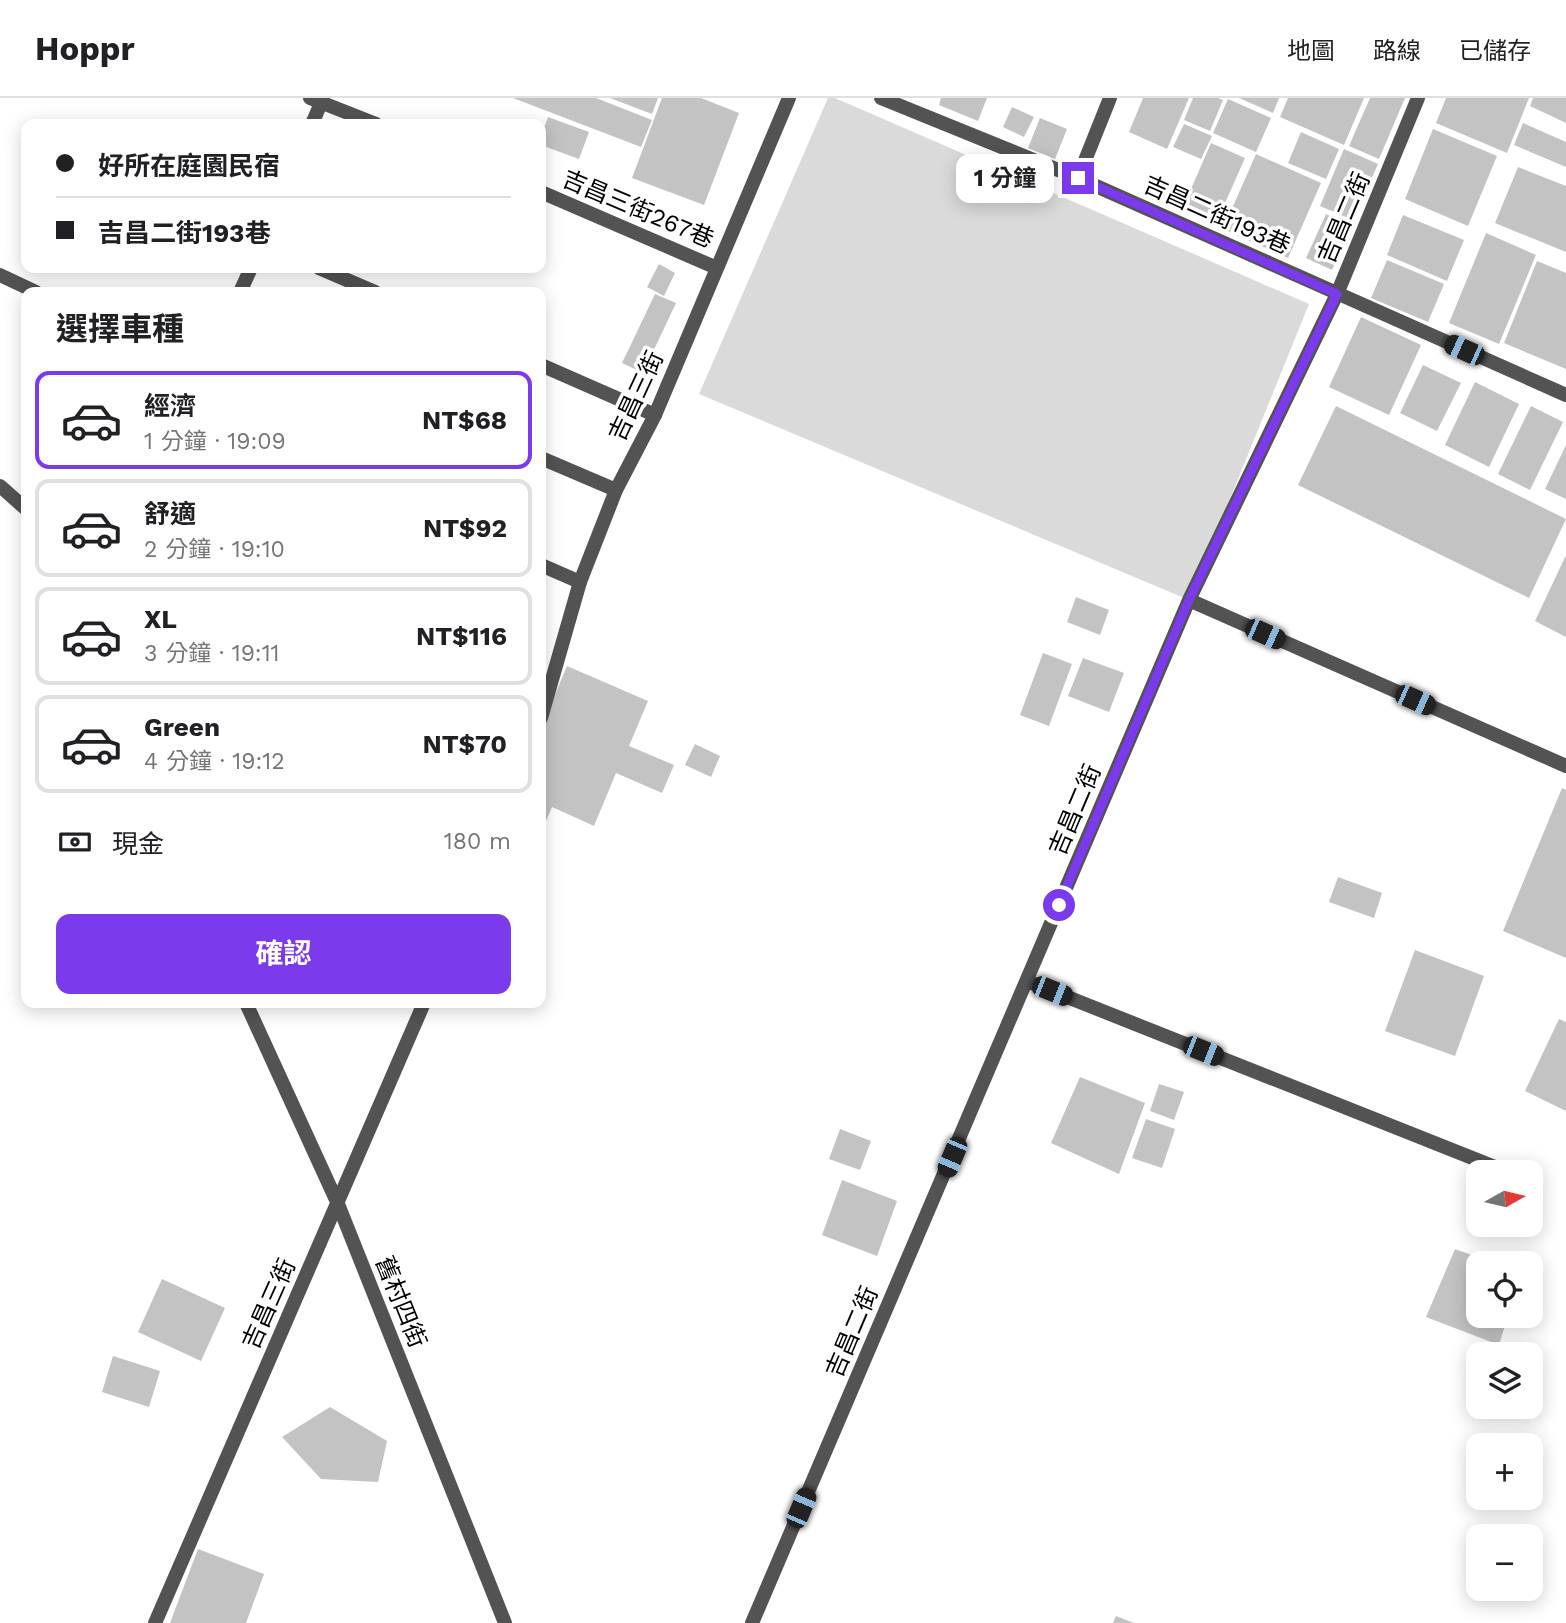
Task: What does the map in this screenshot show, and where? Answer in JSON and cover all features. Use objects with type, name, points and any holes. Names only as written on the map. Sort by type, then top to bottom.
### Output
[{"type":"street","name":"吉昌三街","points":[[546,701],[580,582],[616,490],[655,415],[789,98]]},
{"type":"street","name":"吉昌二街193巷","points":[[881,98],[1078,178],[1566,395]]},
{"type":"street","points":[[1078,178],[1110,98]]},
{"type":"street","name":"吉昌二街","points":[[752,1623],[1189,600],[1337,294],[1418,98]]},
{"type":"street","points":[[313,119],[316,100],[364,119]]},
{"type":"street","name":"吉昌三街267巷","points":[[546,194],[717,268]]},
{"type":"street","points":[[331,273],[363,287]]},
{"type":"street","points":[[0,275],[25,287]]},
{"type":"street","points":[[546,367],[655,415]]},
{"type":"street","points":[[546,460],[616,490]]},
{"type":"street","points":[[0,486],[21,505]]},
{"type":"street","points":[[546,567],[580,582]]},
{"type":"street","points":[[1189,600],[1566,766]]},
{"type":"street","points":[[1027,981],[1477,1160]]},
{"type":"street","name":"舊村四街","points":[[248,1008],[338,1204],[505,1623]]},
{"type":"street","name":"吉昌三街","points":[[155,1623],[422,1008]]},
{"type":"shaded area","points":[[828,98],[835,98],[1309,304],[1189,600],[699,394]]},
{"type":"building","points":[[513,98],[596,98],[652,120],[641,147]]},
{"type":"building","points":[[610,98],[658,98],[652,114]]},
{"type":"building","points":[[662,98],[701,98],[739,113],[704,205],[632,178]]},
{"type":"building","points":[[941,98],[987,98],[978,121],[939,105]]},
{"type":"building","points":[[1143,98],[1189,98],[1167,149],[1129,132]]},
{"type":"building","points":[[1193,98],[1223,100],[1210,131],[1184,120]]},
{"type":"building","points":[[1239,98],[1279,98],[1273,113]]},
{"type":"building","points":[[1288,98],[1364,98],[1344,145],[1280,117]]},
{"type":"building","points":[[1370,98],[1405,98],[1379,159],[1349,146]]},
{"type":"building","points":[[1446,98],[1529,98],[1507,153],[1436,123]]},
{"type":"building","points":[[1533,98],[1566,98],[1566,123],[1530,106]]},
{"type":"building","points":[[1228,99],[1271,118],[1256,152],[1213,133]]},
{"type":"building","points":[[1012,107],[1034,117],[1024,137],[1003,127]]},
{"type":"building","points":[[548,117],[589,132],[579,159],[546,147]]},
{"type":"building","points":[[1040,118],[1067,129],[1055,159],[1028,148]]},
{"type":"building","points":[[1523,123],[1566,142],[1566,167],[1514,145]]},
{"type":"building","points":[[1184,124],[1212,136],[1201,159],[1173,147]]},
{"type":"building","points":[[1433,129],[1497,156],[1468,226],[1405,199]]},
{"type":"building","points":[[1301,132],[1339,149],[1326,179],[1288,163]]},
{"type":"building","points":[[1211,143],[1245,158],[1218,219],[1184,205]]},
{"type":"building","points":[[1344,149],[1378,164],[1353,220],[1320,206]]},
{"type":"building","points":[[1256,154],[1321,183],[1288,258],[1223,229]]},
{"type":"building","points":[[1518,167],[1566,186],[1566,252],[1495,223]]},
{"type":"building","points":[[1326,214],[1352,226],[1332,270],[1306,258]]},
{"type":"building","points":[[1403,215],[1464,240],[1447,281],[1387,255]]},
{"type":"building","points":[[1486,233],[1536,255],[1499,344],[1449,323]]},
{"type":"building","points":[[1387,260],[1444,284],[1428,322],[1371,298]]},
{"type":"building","points":[[1537,261],[1566,273],[1566,369],[1504,343]]},
{"type":"building","points":[[659,264],[675,273],[664,296],[647,287]]},
{"type":"building","points":[[655,294],[676,303],[643,373],[622,363]]},
{"type":"building","points":[[1361,317],[1421,345],[1389,415],[1329,387]]},
{"type":"building","points":[[1423,365],[1461,383],[1437,431],[1400,413]]},
{"type":"building","points":[[1475,382],[1519,404],[1489,467],[1445,445]]},
{"type":"building","points":[[1336,406],[1566,519],[1529,598],[1298,485]]},
{"type":"building","points":[[1531,406],[1563,422],[1530,490],[1498,474]]},
{"type":"building","points":[[1566,445],[1566,499],[1545,489]]},
{"type":"building","points":[[1566,555],[1566,637],[1535,621]]},
{"type":"building","points":[[1076,597],[1109,610],[1100,635],[1067,622]]},
{"type":"building","points":[[1043,653],[1072,664],[1049,726],[1020,715]]},
{"type":"building","points":[[1083,658],[1124,673],[1109,712],[1068,696]]},
{"type":"building","points":[[567,666],[648,701],[629,746],[674,765],[662,793],[616,773],[594,826],[552,807],[546,821],[546,716]]},
{"type":"building","points":[[695,744],[720,756],[711,777],[685,765]]},
{"type":"building","points":[[1562,788],[1566,790],[1566,958],[1503,931]]},
{"type":"building","points":[[1338,877],[1382,893],[1374,918],[1329,902]]},
{"type":"building","points":[[1415,950],[1484,976],[1455,1056],[1385,1031]]},
{"type":"building","points":[[1559,1019],[1566,1022],[1566,1111],[1525,1091]]},
{"type":"building","points":[[1080,1077],[1145,1103],[1119,1174],[1051,1143]]},
{"type":"building","points":[[1159,1084],[1184,1092],[1174,1120],[1150,1111]]},
{"type":"building","points":[[1146,1119],[1175,1129],[1162,1168],[1132,1158]]},
{"type":"building","points":[[840,1129],[871,1141],[860,1170],[829,1159]]},
{"type":"building","points":[[842,1180],[897,1201],[877,1256],[822,1235]]},
{"type":"building","points":[[1455,1249],[1466,1253],[1466,1328],[1504,1328],[1500,1342],[1491,1342],[1426,1317]]},
{"type":"building","points":[[162,1279],[225,1308],[201,1361],[138,1332]]},
{"type":"building","points":[[113,1356],[160,1371],[149,1407],[102,1392]]},
{"type":"building","points":[[330,1407],[387,1441],[378,1482],[321,1479],[282,1437]]},
{"type":"building","points":[[198,1549],[264,1574],[246,1623],[170,1623]]},
{"type":"building","points":[[1116,1616],[1134,1623],[1113,1623]]},
{"type":"route","points":[[1059,905],[1189,600],[1337,294],[1078,178]]}]
